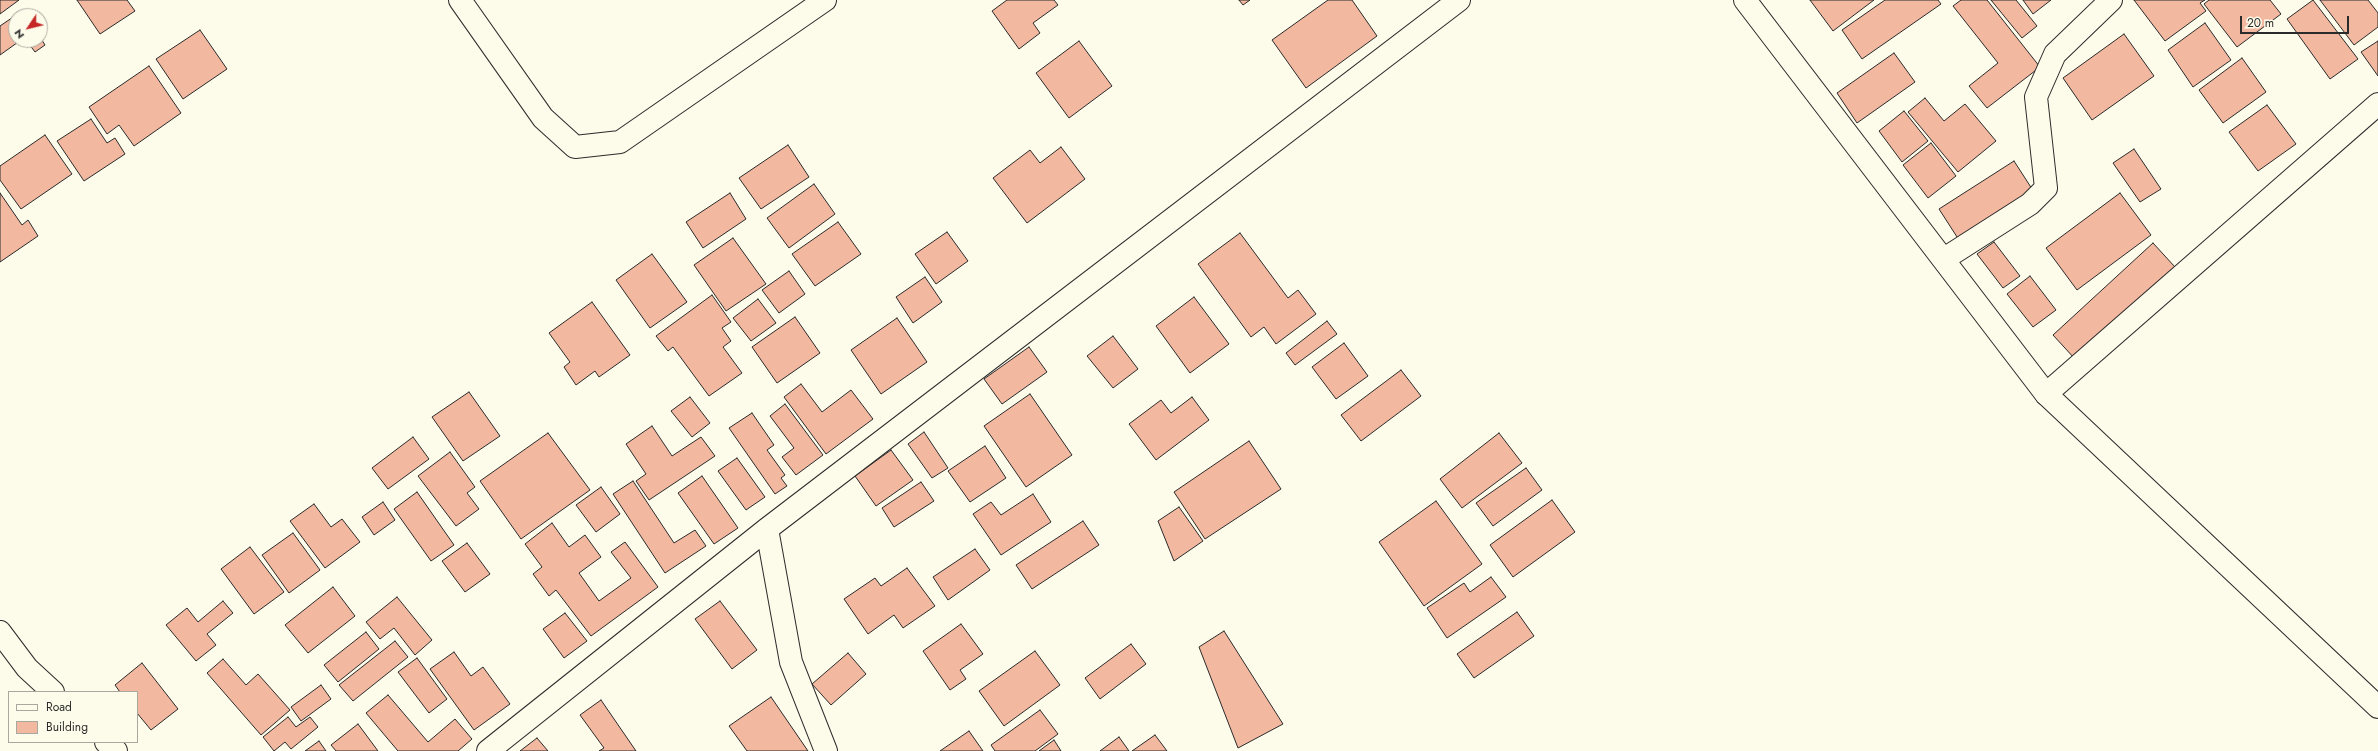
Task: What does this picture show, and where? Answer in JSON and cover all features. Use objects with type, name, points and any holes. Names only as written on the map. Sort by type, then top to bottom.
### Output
[{"type":"street","points":[[460,0],[542,118],[575,147],[620,142],[825,0]]},
{"type":"street","points":[[488,751],[767,529],[1459,0]]},
{"type":"street","points":[[1745,0],[2046,394],[2378,707]]},
{"type":"street","points":[[1944,259],[2030,204],[2046,188],[2036,97],[2055,54],[2111,0]]},
{"type":"street","points":[[2046,394],[2378,104]]},
{"type":"street","points":[[767,529],[790,662],[826,751]]},
{"type":"street","points":[[0,632],[27,668],[52,691]]},
{"type":"street","points":[[107,743],[116,751]]},
{"type":"building","points":[[0,0],[19,0],[8,8],[0,14]]},
{"type":"building","points":[[77,0],[127,0],[135,11],[100,34]]},
{"type":"building","points":[[1007,0],[1054,0],[1058,5],[1033,23],[1040,33],[1019,49],[992,11]]},
{"type":"building","points":[[1239,0],[1250,0],[1243,5]]},
{"type":"building","points":[[1328,0],[1352,0],[1377,36],[1306,88],[1272,40]]},
{"type":"building","points":[[1810,0],[1874,0],[1833,31]]},
{"type":"building","points":[[1885,0],[1938,0],[1941,4],[1862,59],[1842,30]]},
{"type":"building","points":[[1961,0],[1987,0],[2040,67],[1987,108],[1969,86],[1998,63],[1953,6]]},
{"type":"building","points":[[1991,0],[2016,0],[2037,26],[2022,38]]},
{"type":"building","points":[[2023,0],[2051,0],[2033,14]]},
{"type":"building","points":[[2134,0],[2205,0],[2200,3],[2206,11],[2165,41]]},
{"type":"building","points":[[2209,0],[2270,0],[2281,14],[2237,47],[2204,4]]},
{"type":"building","points":[[2313,0],[2358,59],[2330,79],[2287,19]]},
{"type":"building","points":[[2320,0],[2368,0],[2378,13],[2378,27],[2354,45]]},
{"type":"building","points":[[8,21],[8,48],[10,48],[0,55],[0,26]]},
{"type":"building","points":[[2205,23],[2231,60],[2193,87],[2168,50]]},
{"type":"building","points":[[200,30],[227,69],[183,99],[156,59]]},
{"type":"building","points":[[2124,34],[2154,76],[2092,120],[2063,78]]},
{"type":"building","points":[[1079,41],[1112,86],[1069,118],[1036,73]]},
{"type":"building","points":[[2378,41],[2378,76],[2361,52]]},
{"type":"building","points":[[32,48],[41,48],[35,52]]},
{"type":"building","points":[[1894,53],[1915,82],[1857,123],[1837,93]]},
{"type":"building","points":[[2242,58],[2266,92],[2223,123],[2199,90]]},
{"type":"building","points":[[149,66],[181,113],[134,146],[119,125],[107,134],[89,107]]},
{"type":"building","points":[[1925,98],[1944,121],[1965,104],[1996,141],[1958,172],[1908,112]]},
{"type":"building","points":[[2267,105],[2296,144],[2258,171],[2229,132]]},
{"type":"building","points":[[1904,111],[1928,141],[1902,162],[1879,131]]},
{"type":"building","points":[[91,119],[107,143],[115,138],[125,154],[84,181],[57,141]]},
{"type":"building","points":[[45,135],[72,174],[21,209],[0,180],[0,166]]},
{"type":"building","points":[[1931,143],[1956,176],[1928,198],[1903,165]]},
{"type":"building","points":[[788,145],[809,177],[761,209],[739,178]]},
{"type":"building","points":[[1061,147],[1085,179],[1027,223],[993,178],[1030,150],[1040,163]]},
{"type":"building","points":[[2134,149],[2161,189],[2140,202],[2113,163]]},
{"type":"building","points":[[2014,161],[2034,192],[1959,240],[1939,209]]},
{"type":"building","points":[[814,184],[835,214],[789,248],[767,218]]},
{"type":"building","points":[[0,193],[22,225],[28,220],[38,236],[0,262]]},
{"type":"building","points":[[730,193],[746,219],[703,248],[686,222]]},
{"type":"building","points":[[2120,193],[2151,235],[2077,290],[2046,248]]},
{"type":"building","points":[[838,222],[861,254],[815,286],[792,254]]},
{"type":"building","points":[[947,232],[968,261],[936,284],[915,254]]},
{"type":"building","points":[[1240,233],[1288,298],[1298,290],[1316,314],[1276,344],[1264,327],[1251,337],[1198,264]]},
{"type":"building","points":[[733,238],[766,284],[726,311],[694,265]]},
{"type":"building","points":[[1994,242],[2020,276],[2003,288],[1977,254]]},
{"type":"building","points":[[2153,243],[2175,267],[2075,359],[2053,335]]},
{"type":"building","points":[[652,254],[687,302],[650,328],[616,280]]},
{"type":"building","points":[[789,271],[805,294],[779,313],[762,290]]},
{"type":"building","points":[[2030,276],[2056,310],[2033,327],[2007,294]]},
{"type":"building","points":[[925,277],[942,302],[913,323],[896,297]]},
{"type":"building","points":[[712,295],[731,322],[722,328],[731,341],[723,347],[742,373],[709,396],[673,347],[668,351],[656,336]]},
{"type":"building","points":[[1194,297],[1229,344],[1190,373],[1156,326]]},
{"type":"building","points":[[758,299],[776,323],[751,341],[733,318]]},
{"type":"building","points":[[592,302],[630,355],[599,377],[595,371],[576,385],[564,367],[570,362],[549,333]]},
{"type":"building","points":[[795,317],[820,353],[777,383],[752,347]]},
{"type":"building","points":[[897,318],[927,362],[881,394],[851,350]]},
{"type":"building","points":[[1327,321],[1337,334],[1295,365],[1286,353]]},
{"type":"building","points":[[1113,336],[1138,369],[1113,388],[1087,356]]},
{"type":"building","points":[[1344,343],[1368,376],[1336,399],[1312,367]]},
{"type":"building","points":[[1029,347],[1047,372],[1002,404],[984,379]]},
{"type":"building","points":[[1401,370],[1421,396],[1361,441],[1341,415]]},
{"type":"building","points":[[801,384],[822,412],[851,390],[873,419],[826,454],[784,397]]},
{"type":"building","points":[[469,392],[500,436],[463,461],[432,417]]},
{"type":"building","points":[[1030,394],[1072,455],[1026,487],[984,426]]},
{"type":"building","points":[[690,397],[710,423],[692,437],[671,411]]},
{"type":"building","points":[[1192,397],[1209,420],[1156,460],[1129,424],[1161,400],[1171,413]]},
{"type":"building","points":[[785,404],[823,455],[796,475],[782,457],[794,448],[770,416]]},
{"type":"building","points":[[752,413],[774,445],[767,450],[785,475],[781,478],[787,486],[775,494],[729,428]]},
{"type":"building","points":[[652,426],[672,456],[701,437],[715,456],[649,500],[636,481],[646,474],[626,444]]},
{"type":"building","points":[[924,432],[948,468],[932,478],[908,444]]},
{"type":"building","points":[[548,433],[590,490],[521,539],[480,481]]},
{"type":"building","points":[[1499,433],[1522,463],[1462,508],[1440,479]]},
{"type":"building","points":[[413,437],[429,459],[388,489],[372,468]]},
{"type":"building","points":[[1249,441],[1281,489],[1205,539],[1174,492]]},
{"type":"building","points":[[985,446],[1006,478],[970,502],[948,471]]},
{"type":"building","points":[[891,450],[913,480],[876,506],[855,476]]},
{"type":"building","points":[[450,452],[475,487],[467,493],[479,509],[456,526],[418,476]]},
{"type":"building","points":[[737,458],[765,497],[746,510],[718,471]]},
{"type":"building","points":[[1526,468],[1542,490],[1493,526],[1476,503]]},
{"type":"building","points":[[702,476],[738,528],[714,544],[678,493]]},
{"type":"building","points":[[633,481],[674,543],[695,530],[706,546],[665,573],[613,494]]},
{"type":"building","points":[[921,482],[934,501],[894,527],[882,508]]},
{"type":"building","points":[[601,487],[620,514],[596,532],[576,505]]},
{"type":"building","points":[[417,492],[454,545],[431,561],[394,509]]},
{"type":"building","points":[[1033,494],[1051,522],[1001,555],[973,514],[991,502],[1001,515]]},
{"type":"building","points":[[1552,500],[1575,532],[1513,577],[1490,545]]},
{"type":"building","points":[[1436,501],[1482,564],[1424,606],[1379,542]]},
{"type":"building","points":[[383,502],[395,520],[374,535],[362,517]]},
{"type":"building","points":[[314,504],[331,527],[342,519],[360,542],[325,568],[290,521]]},
{"type":"building","points":[[1179,507],[1203,541],[1174,561],[1158,521]]},
{"type":"building","points":[[1083,521],[1099,545],[1032,589],[1016,565]]},
{"type":"building","points":[[552,523],[569,547],[585,535],[601,557],[579,573],[599,601],[631,578],[611,552],[625,542],[658,587],[591,636],[556,590],[549,596],[533,574],[542,567],[525,544]]},
{"type":"building","points":[[293,533],[320,570],[289,593],[262,555]]},
{"type":"building","points":[[467,543],[490,574],[465,592],[442,561]]},
{"type":"building","points":[[250,547],[284,592],[254,614],[221,569]]},
{"type":"building","points":[[975,549],[990,570],[948,600],[933,577]]},
{"type":"building","points":[[907,568],[935,606],[903,628],[894,615],[868,634],[844,599],[875,578],[881,586]]},
{"type":"building","points":[[1491,577],[1506,597],[1447,638],[1427,608],[1464,583],[1470,592]]},
{"type":"building","points":[[333,587],[355,616],[308,653],[285,625]]},
{"type":"building","points":[[397,597],[432,640],[415,655],[394,628],[380,639],[366,622]]},
{"type":"building","points":[[223,601],[233,613],[207,634],[216,645],[196,661],[166,625],[187,608],[198,622]]},
{"type":"building","points":[[720,601],[757,650],[732,669],[695,619]]},
{"type":"building","points":[[1517,612],[1534,636],[1474,678],[1457,654]]},
{"type":"building","points":[[565,613],[587,641],[564,658],[543,629]]},
{"type":"building","points":[[961,624],[983,654],[960,670],[966,679],[950,690],[923,651]]},
{"type":"building","points":[[1224,631],[1283,724],[1238,748],[1199,647]]},
{"type":"building","points":[[366,632],[379,649],[338,682],[324,665]]},
{"type":"building","points":[[395,641],[408,657],[353,701],[339,685]]},
{"type":"building","points":[[1131,644],[1146,664],[1100,699],[1085,678]]},
{"type":"building","points":[[1035,651],[1060,685],[1004,726],[979,691]]},
{"type":"building","points":[[454,652],[471,676],[483,667],[510,704],[474,730],[430,669]]},
{"type":"building","points":[[848,653],[866,674],[831,705],[812,684]]},
{"type":"building","points":[[417,658],[447,699],[429,713],[398,672]]},
{"type":"building","points":[[223,659],[246,685],[258,674],[290,710],[261,735],[207,673]]},
{"type":"building","points":[[142,663],[178,709],[151,730],[138,714],[138,691],[119,691],[115,685]]},
{"type":"building","points":[[321,685],[331,699],[301,721],[291,707]]},
{"type":"building","points":[[388,695],[428,742],[455,719],[472,739],[458,751],[398,751],[366,713]]},
{"type":"building","points":[[771,697],[808,751],[747,751],[729,726]]},
{"type":"building","points":[[601,700],[636,751],[599,751],[604,748],[580,715]]},
{"type":"building","points":[[1040,710],[1058,734],[1035,751],[995,751],[991,745]]},
{"type":"building","points":[[288,717],[296,727],[310,717],[318,727],[291,749],[285,742],[274,751],[263,737]]},
{"type":"building","points":[[358,724],[378,751],[336,751],[331,745]]},
{"type":"building","points":[[969,731],[983,751],[940,751]]},
{"type":"building","points":[[1155,735],[1167,751],[1132,751]]},
{"type":"building","points":[[1119,737],[1129,751],[1100,751]]},
{"type":"building","points":[[537,738],[548,751],[520,751]]},
{"type":"building","points":[[1054,740],[1061,751],[1039,751]]},
{"type":"building","points":[[319,741],[326,751],[305,751]]}]
